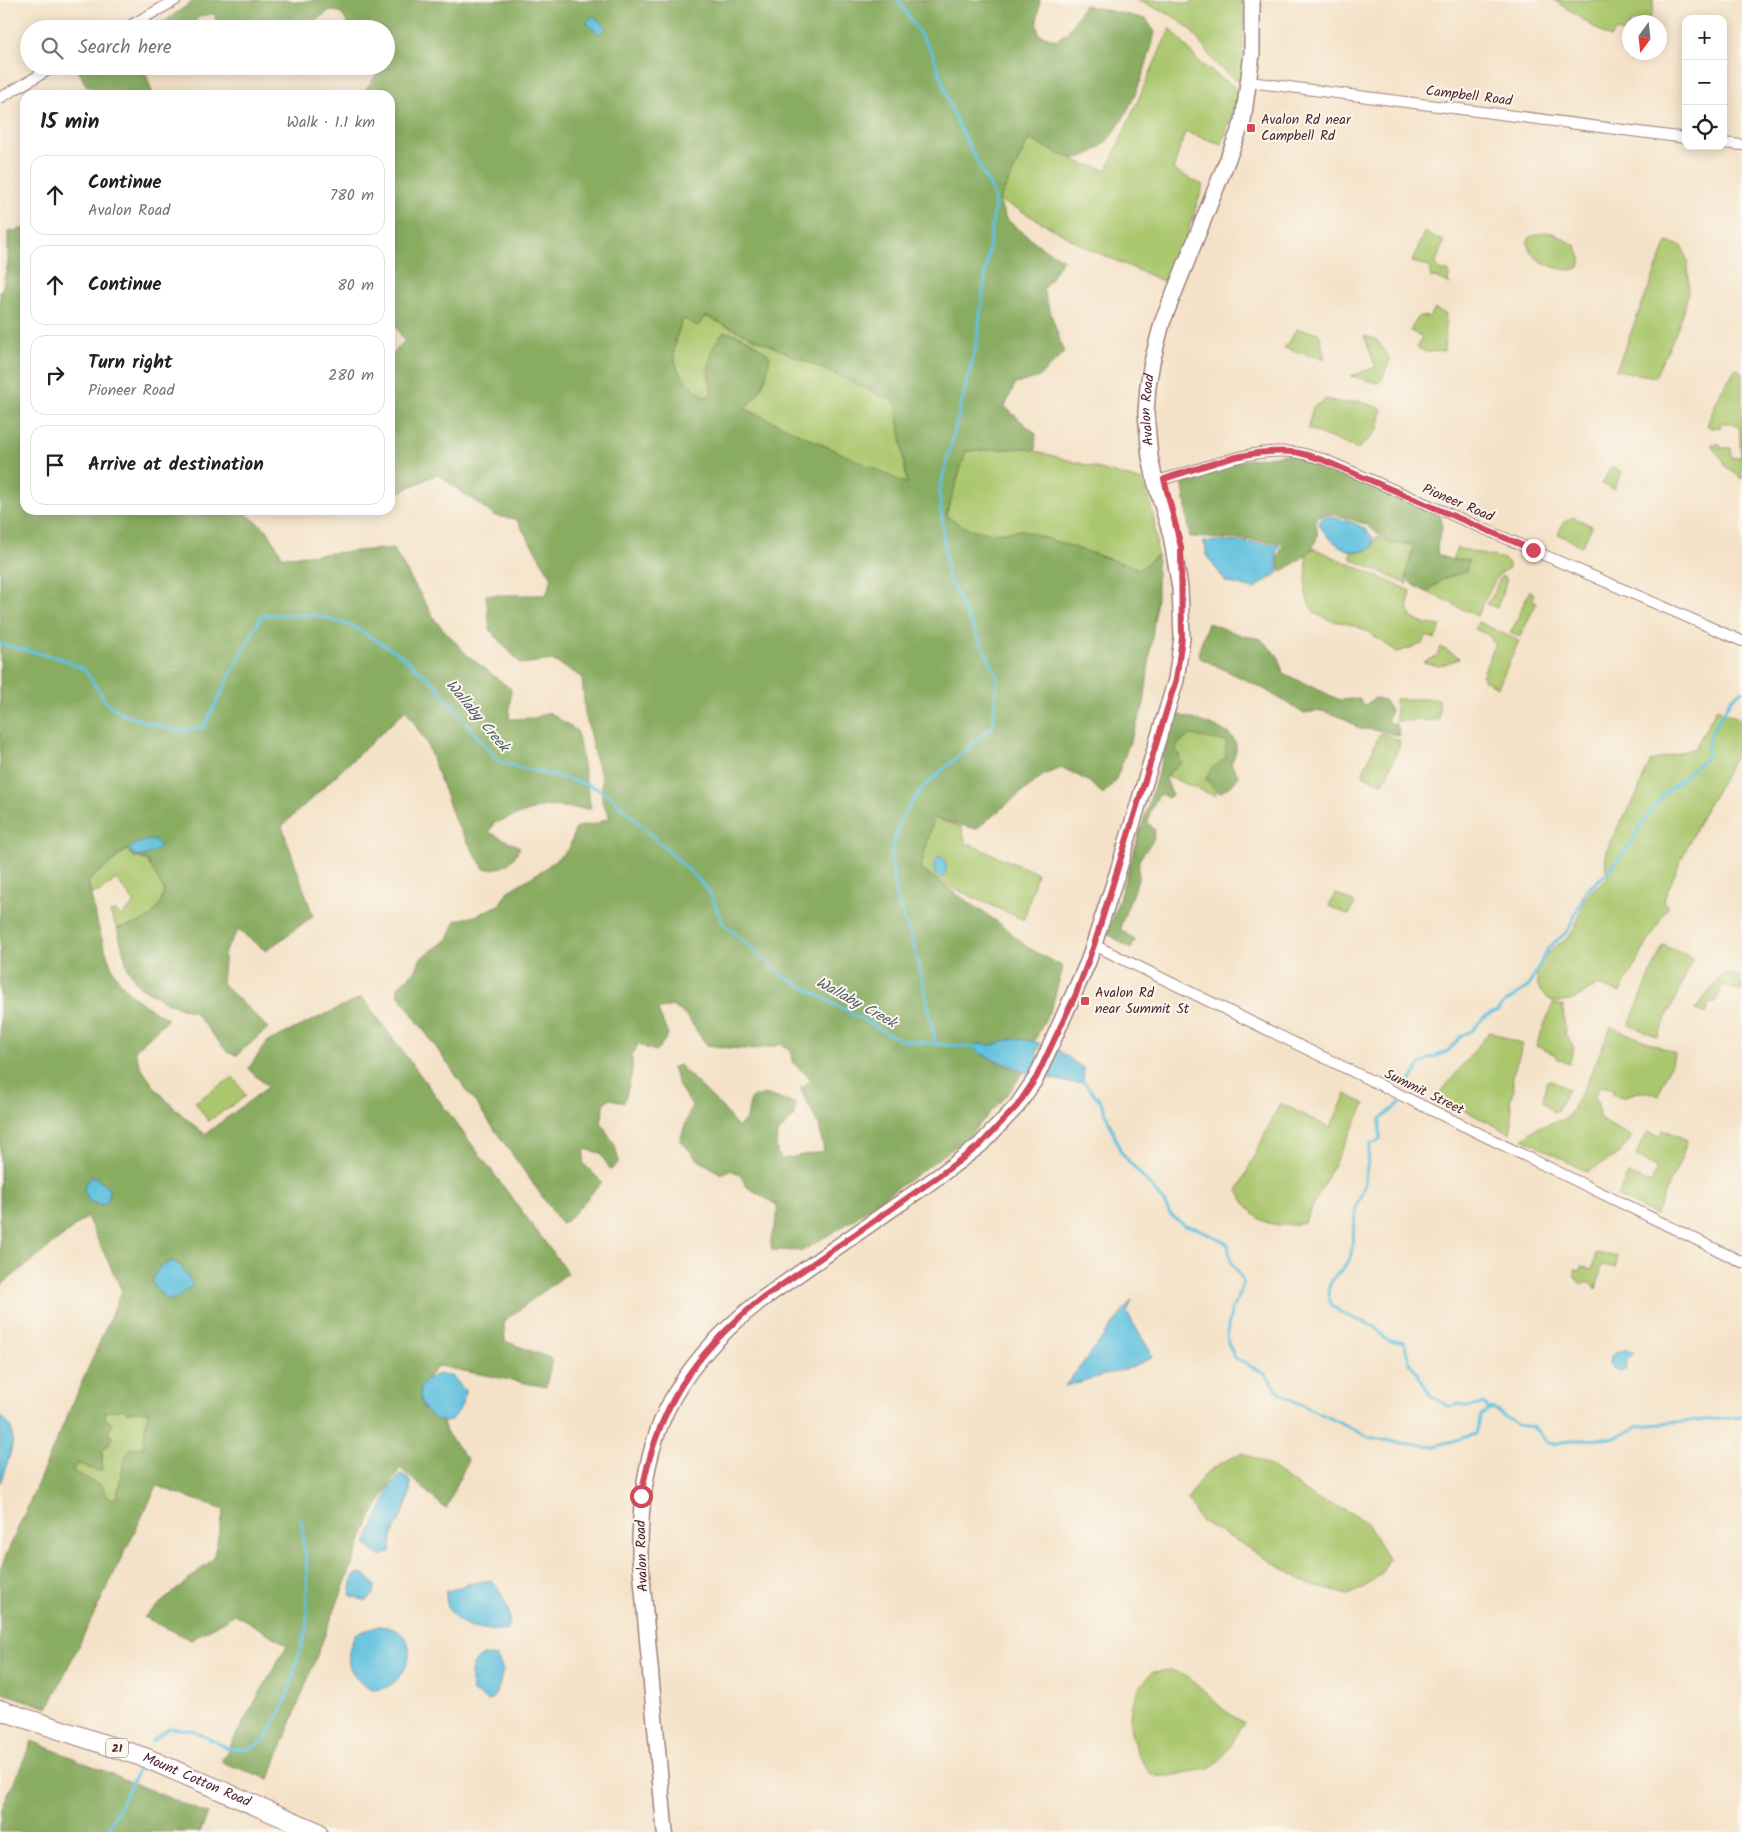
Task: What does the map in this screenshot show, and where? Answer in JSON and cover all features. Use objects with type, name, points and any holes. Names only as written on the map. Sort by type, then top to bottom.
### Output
[{"type":"highway","name":"Mount Cotton Road","points":[[0,1710],[146,1758],[312,1830]]},
{"type":"street","points":[[140,20],[176,0]]},
{"type":"street","name":"Avalon Road","points":[[665,1832],[642,1581],[639,1521],[646,1470],[666,1411],[700,1358],[735,1320],[760,1300],[939,1176],[980,1145],[1017,1106],[1046,1059],[1076,994],[1094,945],[1176,680],[1182,638],[1181,547],[1159,480],[1146,413],[1152,360],[1169,304],[1243,121],[1250,82],[1252,0]]},
{"type":"street","points":[[0,98],[40,75]]},
{"type":"street","name":"Campbell Road","points":[[1250,82],[1682,137]]},
{"type":"street","points":[[1727,143],[1742,145]]},
{"type":"street","name":"Pioneer Road","points":[[1159,480],[1228,459],[1266,451],[1295,452],[1323,460],[1742,641]]},
{"type":"street","name":"Summit Street","points":[[1094,945],[1742,1262]]},
{"type":"green space","points":[[195,0],[290,0],[296,2],[318,0],[1040,0],[1037,23],[1039,34],[1056,40],[1068,32],[1084,5],[1146,19],[1155,32],[1145,67],[1129,108],[1118,127],[1105,142],[1091,153],[1071,158],[1029,139],[999,201],[1006,219],[1044,249],[1063,259],[1043,290],[1064,353],[1039,377],[1015,384],[1005,407],[1036,434],[1035,451],[1025,448],[966,451],[946,515],[963,526],[981,532],[1021,530],[1140,569],[1157,555],[1157,597],[1144,704],[1115,782],[1103,794],[1088,781],[1063,768],[1045,774],[976,829],[934,818],[920,869],[999,923],[1027,947],[1063,967],[1052,1006],[1034,1042],[1015,1038],[992,1045],[977,1044],[974,1047],[981,1054],[1023,1073],[1010,1091],[966,1139],[850,1222],[802,1251],[772,1250],[771,1239],[777,1217],[777,1205],[747,1187],[741,1176],[731,1170],[721,1174],[697,1159],[680,1140],[692,1105],[680,1088],[672,1068],[679,1065],[722,1107],[738,1128],[747,1117],[751,1098],[765,1094],[796,1104],[794,1116],[777,1134],[778,1156],[782,1159],[824,1151],[819,1126],[800,1088],[812,1080],[793,1063],[792,1054],[782,1044],[754,1049],[736,1049],[707,1045],[678,1009],[672,1006],[658,1010],[668,1035],[657,1051],[646,1048],[639,1043],[632,1055],[632,1073],[624,1103],[612,1099],[605,1101],[601,1122],[615,1146],[619,1162],[611,1170],[600,1153],[585,1149],[583,1163],[602,1182],[568,1220],[561,1223],[398,994],[398,987],[416,970],[420,959],[448,939],[456,920],[475,916],[499,905],[508,891],[543,870],[569,849],[576,827],[596,824],[610,817],[602,802],[602,778],[595,758],[585,712],[582,677],[552,660],[521,664],[490,630],[486,595],[546,595],[552,578],[516,519],[495,516],[437,474],[395,495],[395,351],[404,341],[395,324],[395,90],[365,90],[376,75],[395,75],[395,20],[346,20],[340,12],[329,11],[316,20],[216,20],[215,14],[199,16],[196,20],[166,20]],"holes":[[[705,316],[896,402],[907,484],[744,408],[763,385],[770,356],[743,337],[724,332],[718,339],[711,354],[709,378],[712,394],[705,397],[694,389],[679,372],[674,354],[678,332],[683,319],[698,326]]]},
{"type":"green space","points":[[1136,0],[1171,0],[1188,4],[1196,0],[1240,0],[1244,13],[1242,80],[1238,81],[1216,64],[1189,28],[1171,15]]},
{"type":"green space","points":[[1554,0],[1653,0],[1651,15],[1622,15],[1622,33],[1616,30],[1610,38]]},
{"type":"green space","points":[[1170,28],[1201,64],[1240,91],[1222,144],[1185,132],[1173,170],[1203,185],[1172,281],[1165,282],[1085,247],[1018,209],[999,201],[1029,139],[1084,164],[1107,170]]},
{"type":"green space","points":[[81,75],[146,75],[151,90],[96,90],[86,85]]},
{"type":"green space","points":[[20,229],[20,515],[248,515],[267,530],[283,557],[393,548],[436,621],[467,655],[511,689],[509,719],[535,718],[549,712],[577,731],[591,809],[544,806],[494,823],[489,832],[520,847],[514,858],[506,865],[484,869],[456,823],[427,744],[406,710],[282,826],[313,916],[266,951],[238,930],[225,951],[222,983],[268,1028],[237,1055],[228,1053],[195,1013],[168,1003],[138,985],[128,969],[117,928],[142,922],[148,918],[154,913],[162,900],[164,890],[147,860],[132,856],[127,849],[88,881],[101,937],[117,978],[134,997],[168,1019],[135,1050],[138,1061],[153,1085],[195,1126],[205,1134],[268,1087],[248,1069],[267,1042],[362,997],[568,1273],[504,1321],[505,1341],[552,1359],[546,1387],[438,1366],[424,1382],[424,1409],[443,1422],[446,1432],[468,1460],[446,1509],[400,1468],[370,1519],[269,1779],[221,1762],[287,1645],[235,1614],[191,1640],[144,1617],[213,1559],[224,1510],[157,1486],[48,1708],[0,1692],[0,1569],[122,1291],[87,1217],[0,1286],[0,291],[2,290],[8,263],[8,232]],"holes":[[[95,1178],[109,1189],[102,1205],[90,1202]],[[123,1409],[127,1412],[149,1411],[144,1433],[144,1447],[131,1448],[125,1458],[117,1496],[113,1499],[106,1495],[102,1486],[72,1471],[77,1463],[97,1471],[102,1470],[102,1451],[112,1439],[112,1436],[108,1434],[112,1423],[105,1419],[106,1414],[104,1412]]]},
{"type":"green space","points":[[1424,232],[1444,241],[1435,264],[1443,272],[1447,270],[1450,273],[1448,281],[1450,284],[1435,277],[1431,278],[1429,266],[1412,262]]},
{"type":"green space","points":[[1545,232],[1553,233],[1576,246],[1581,258],[1579,267],[1568,270],[1561,269],[1547,265],[1532,254],[1527,243],[1530,237]]},
{"type":"green space","points":[[1667,242],[1682,246],[1689,280],[1687,297],[1677,329],[1655,377],[1616,370]]},
{"type":"green space","points":[[1435,309],[1446,314],[1444,351],[1426,352],[1417,348],[1422,336],[1410,331],[1419,316],[1429,317]]},
{"type":"green space","points":[[705,316],[897,402],[907,485],[744,408],[756,343],[737,334],[724,332],[707,372],[713,394],[705,397],[694,389],[679,372],[674,354],[675,344],[683,319]]},
{"type":"green space","points":[[1297,329],[1319,333],[1325,360],[1284,348]]},
{"type":"green space","points":[[1364,336],[1376,339],[1390,359],[1381,381],[1377,383],[1351,376],[1376,367]]},
{"type":"green space","points":[[1736,368],[1742,372],[1742,479],[1725,466],[1712,444],[1720,444],[1721,448],[1731,448],[1732,458],[1741,457],[1739,426],[1734,426],[1733,423],[1720,423],[1721,427],[1711,428],[1707,425],[1721,391]]},
{"type":"green space","points":[[1327,399],[1341,403],[1359,401],[1382,409],[1378,430],[1358,449],[1308,429],[1313,407]]},
{"type":"green space","points":[[1025,448],[1143,481],[1153,517],[1157,555],[1140,569],[1021,530],[981,532],[963,526],[946,515],[966,451]]},
{"type":"green space","points":[[1288,454],[1321,465],[1440,515],[1442,525],[1437,550],[1438,555],[1452,560],[1463,559],[1469,561],[1466,572],[1445,578],[1427,592],[1410,582],[1407,577],[1406,572],[1413,544],[1392,544],[1365,524],[1341,516],[1325,514],[1318,516],[1315,521],[1317,539],[1314,546],[1303,557],[1281,572],[1277,558],[1283,545],[1279,542],[1190,537],[1182,479],[1226,463]]},
{"type":"green space","points":[[1611,467],[1622,472],[1614,489],[1602,484]]},
{"type":"green space","points":[[1573,517],[1592,526],[1582,546],[1558,534],[1563,523]]},
{"type":"green space","points":[[1377,536],[1392,544],[1413,544],[1406,579],[1407,584],[1351,559],[1351,551],[1360,552],[1367,550]]},
{"type":"green space","points":[[1313,548],[1411,591],[1408,605],[1411,618],[1425,624],[1441,626],[1435,639],[1426,636],[1422,644],[1397,652],[1363,629],[1328,619],[1315,612],[1307,598],[1306,587],[1306,556]]},
{"type":"green space","points":[[1457,548],[1504,559],[1509,564],[1509,568],[1498,575],[1477,616],[1427,592],[1445,578],[1466,571],[1463,559],[1452,560]]},
{"type":"green space","points":[[1501,576],[1507,579],[1497,608],[1487,604]]},
{"type":"green space","points":[[1530,590],[1534,594],[1532,600],[1537,602],[1520,637],[1510,632],[1520,616],[1518,615]]},
{"type":"green space","points":[[1478,622],[1519,641],[1498,687],[1484,680],[1485,677],[1482,676],[1496,643],[1491,641],[1492,637],[1475,629]]},
{"type":"green space","points":[[1208,623],[1241,635],[1261,639],[1278,656],[1283,673],[1340,700],[1358,698],[1365,705],[1375,698],[1384,700],[1391,710],[1387,721],[1397,725],[1400,736],[1378,730],[1360,729],[1345,719],[1323,711],[1303,713],[1264,689],[1200,658],[1199,650]]},
{"type":"green space","points":[[1441,647],[1459,659],[1439,666],[1423,662],[1436,657]]},
{"type":"green space","points":[[1395,699],[1439,699],[1439,720],[1396,721]]},
{"type":"green space","points":[[1717,708],[1742,720],[1741,733],[1734,758],[1677,868],[1663,901],[1668,906],[1620,992],[1598,985],[1580,996],[1567,1001],[1555,1002],[1549,999],[1539,988],[1537,981],[1538,968],[1553,948],[1572,933],[1588,894],[1608,877],[1606,856],[1609,845],[1636,796],[1651,761],[1695,748]]},
{"type":"green space","points":[[1178,714],[1212,725],[1234,739],[1236,750],[1231,764],[1239,776],[1234,783],[1220,793],[1206,779],[1211,769],[1226,758],[1225,749],[1227,742],[1190,735],[1178,744],[1176,749],[1182,763],[1171,771],[1166,778],[1172,795],[1168,798],[1161,794],[1155,800],[1152,807],[1148,823],[1155,830],[1153,840],[1139,860],[1138,879],[1120,929],[1135,940],[1131,949],[1108,934],[1156,780],[1173,717]]},
{"type":"green space","points":[[1178,719],[1232,740],[1215,796],[1162,774]]},
{"type":"green space","points":[[1382,733],[1399,740],[1400,744],[1384,782],[1381,783],[1364,776],[1363,772],[1379,735]]},
{"type":"green space","points":[[934,818],[961,827],[966,843],[1037,873],[1024,920],[944,884],[920,869]]},
{"type":"green space","points":[[128,849],[132,856],[147,860],[163,882],[164,894],[159,907],[145,921],[135,926],[117,928],[110,913],[115,910],[121,916],[135,903],[116,879],[101,891],[91,894],[88,881]]},
{"type":"green space","points":[[1335,893],[1355,903],[1349,915],[1329,906]]},
{"type":"green space","points":[[1663,945],[1693,958],[1658,1037],[1629,1025]]},
{"type":"green space","points":[[1724,972],[1740,977],[1742,991],[1723,986],[1714,1004],[1709,1003],[1706,1014],[1695,1010]]},
{"type":"green space","points":[[1553,1003],[1563,1006],[1565,1033],[1574,1048],[1569,1064],[1556,1058],[1556,1055],[1536,1046]]},
{"type":"green space","points":[[1611,1027],[1675,1053],[1658,1096],[1650,1092],[1638,1092],[1626,1096],[1617,1096],[1612,1094],[1614,1089],[1600,1086],[1594,1097],[1598,1104],[1599,1119],[1632,1137],[1619,1154],[1587,1172],[1523,1139],[1536,1128],[1567,1118],[1587,1083]]},
{"type":"green space","points":[[1490,1031],[1523,1045],[1512,1076],[1514,1090],[1510,1100],[1512,1122],[1510,1133],[1437,1097]]},
{"type":"green space","points":[[233,1077],[246,1096],[208,1121],[195,1102]]},
{"type":"green space","points":[[1550,1080],[1568,1089],[1557,1112],[1552,1111],[1543,1101],[1546,1083]]},
{"type":"green space","points":[[1346,1094],[1365,1104],[1304,1223],[1292,1225],[1272,1224],[1257,1217],[1250,1210],[1238,1190],[1280,1103],[1330,1128]]},
{"type":"green space","points":[[1663,1129],[1687,1140],[1682,1157],[1655,1215],[1617,1196],[1628,1174],[1651,1183],[1657,1168],[1636,1156],[1641,1142],[1648,1132],[1660,1136]]},
{"type":"green space","points":[[1596,1253],[1618,1257],[1615,1267],[1602,1265],[1596,1289],[1590,1283],[1580,1283],[1574,1275],[1574,1270],[1581,1271],[1581,1267],[1592,1269]]},
{"type":"green space","points":[[123,1409],[127,1412],[149,1410],[145,1425],[144,1447],[131,1448],[125,1458],[117,1496],[113,1499],[106,1495],[105,1491],[72,1471],[77,1463],[97,1471],[102,1470],[102,1451],[110,1443],[108,1434],[111,1425],[104,1419],[103,1412]]},
{"type":"green space","points":[[1243,1453],[1268,1465],[1316,1499],[1344,1509],[1367,1523],[1388,1558],[1382,1573],[1362,1589],[1348,1595],[1308,1584],[1239,1542],[1200,1521],[1188,1500],[1193,1490],[1210,1470],[1224,1461]]},
{"type":"green space","points":[[1171,1670],[1186,1675],[1224,1710],[1244,1723],[1226,1753],[1216,1764],[1201,1770],[1173,1776],[1156,1776],[1147,1769],[1135,1747],[1130,1724],[1130,1713],[1137,1693],[1152,1672]]},
{"type":"green space","points":[[32,1741],[208,1814],[200,1832],[0,1832],[0,1813]]},
{"type":"water","points":[[593,16],[606,27],[599,34],[586,22]]},
{"type":"water","points":[[1325,516],[1345,520],[1363,528],[1373,538],[1373,546],[1357,552],[1349,551],[1335,543],[1319,524],[1321,518]]},
{"type":"water","points":[[1203,542],[1278,544],[1280,547],[1276,555],[1279,572],[1254,589],[1226,582],[1206,555],[1206,548]]},
{"type":"water","points":[[154,840],[160,844],[156,851],[140,857],[131,853],[130,848],[135,844]]},
{"type":"water","points":[[941,856],[945,861],[946,870],[945,875],[941,878],[935,875],[934,865],[937,858]]},
{"type":"water","points":[[1015,1038],[1040,1043],[1036,1055],[1046,1059],[1057,1049],[1084,1069],[1083,1082],[1071,1083],[1049,1078],[1041,1079],[981,1054],[974,1049],[977,1044],[992,1045]]},
{"type":"water","points":[[91,1177],[95,1177],[109,1189],[108,1201],[102,1205],[90,1202],[84,1190],[85,1184]]},
{"type":"water","points":[[173,1261],[181,1266],[193,1285],[175,1299],[168,1300],[157,1290],[152,1281],[159,1267]]},
{"type":"water","points":[[1132,1300],[1127,1313],[1153,1356],[1133,1367],[1065,1386]]},
{"type":"water","points":[[1627,1350],[1634,1353],[1627,1360],[1626,1369],[1619,1371],[1614,1369],[1609,1363],[1612,1354],[1617,1351]]},
{"type":"water","points":[[444,1374],[452,1376],[465,1390],[454,1418],[447,1422],[429,1414],[420,1398],[420,1389],[424,1382],[432,1377]]},
{"type":"water","points":[[0,1417],[7,1422],[13,1438],[12,1447],[0,1483]]},
{"type":"water","points":[[400,1474],[407,1477],[410,1484],[408,1500],[393,1533],[390,1552],[381,1556],[371,1550],[366,1544],[391,1486]]},
{"type":"water","points":[[357,1574],[365,1574],[375,1586],[374,1594],[365,1601],[350,1595],[353,1577]]},
{"type":"water","points":[[491,1580],[506,1604],[509,1619],[507,1631],[486,1630],[466,1625],[451,1613],[447,1604],[446,1592],[468,1584]]},
{"type":"water","points":[[379,1626],[398,1631],[407,1642],[409,1655],[405,1669],[396,1681],[384,1688],[370,1688],[357,1679],[350,1668],[348,1657],[355,1634]]},
{"type":"water","points":[[483,1655],[497,1657],[503,1670],[497,1691],[489,1701],[473,1692],[471,1681],[471,1671],[475,1662]]},
{"type":"waterway","points":[[898,0],[933,54],[954,116],[992,191],[995,203],[976,346],[939,492],[948,578],[997,675],[993,726],[921,789],[900,820],[891,856],[896,897],[913,942],[936,1045]]},
{"type":"waterway","name":"Wallaby Creek","points":[[0,644],[62,659],[84,669],[107,703],[124,715],[177,731],[203,728],[262,615],[316,615],[352,626],[398,653],[436,685],[498,762],[597,788],[610,796],[696,877],[710,893],[722,922],[783,976],[900,1040],[978,1048]]},
{"type":"waterway","points":[[1406,1088],[1420,1065],[1448,1051],[1462,1035],[1473,1030],[1484,1017],[1497,1011],[1504,1003],[1528,987],[1548,948],[1568,931],[1586,891],[1607,873],[1629,847],[1640,826],[1664,794],[1707,757],[1708,739],[1731,699],[1742,691]]},
{"type":"waterway","name":"Wallaby Creek","points":[[1081,1079],[1101,1102],[1121,1152],[1162,1199],[1170,1214],[1185,1226],[1196,1228],[1228,1245],[1231,1262],[1243,1283],[1238,1299],[1232,1308],[1227,1332],[1228,1343],[1235,1358],[1265,1374],[1277,1390],[1288,1398],[1369,1437],[1399,1443],[1435,1446],[1476,1434],[1481,1415],[1492,1408],[1517,1425],[1533,1427],[1548,1443],[1554,1444],[1619,1436],[1637,1426],[1742,1417]]},
{"type":"waterway","points":[[1400,1103],[1380,1120],[1380,1139],[1370,1145],[1364,1187],[1356,1207],[1351,1256],[1331,1283],[1328,1297],[1331,1304],[1337,1309],[1352,1318],[1375,1327],[1387,1340],[1404,1342],[1409,1360],[1431,1396],[1450,1407],[1459,1404],[1468,1407],[1483,1404],[1490,1409]]},
{"type":"waterway","points":[[152,1741],[169,1728],[191,1730],[230,1749],[249,1749],[265,1740],[285,1703],[307,1627],[307,1569],[301,1520]]},
{"type":"waterway","points":[[107,1832],[138,1770]]},
{"type":"place","name":"Avalon Rd near Campbell Rd","points":[[1251,128]]},
{"type":"place","name":"Avalon Rd near Summit St","points":[[1085,1001]]},
{"type":"route","points":[[641,1496],[649,1456],[666,1411],[684,1379],[708,1348],[735,1320],[760,1300],[939,1176],[980,1145],[1017,1106],[1046,1059],[1076,994],[1094,945],[1176,680],[1182,638],[1181,547],[1164,479],[1228,459],[1266,451],[1295,452],[1323,460],[1533,550]]}]
